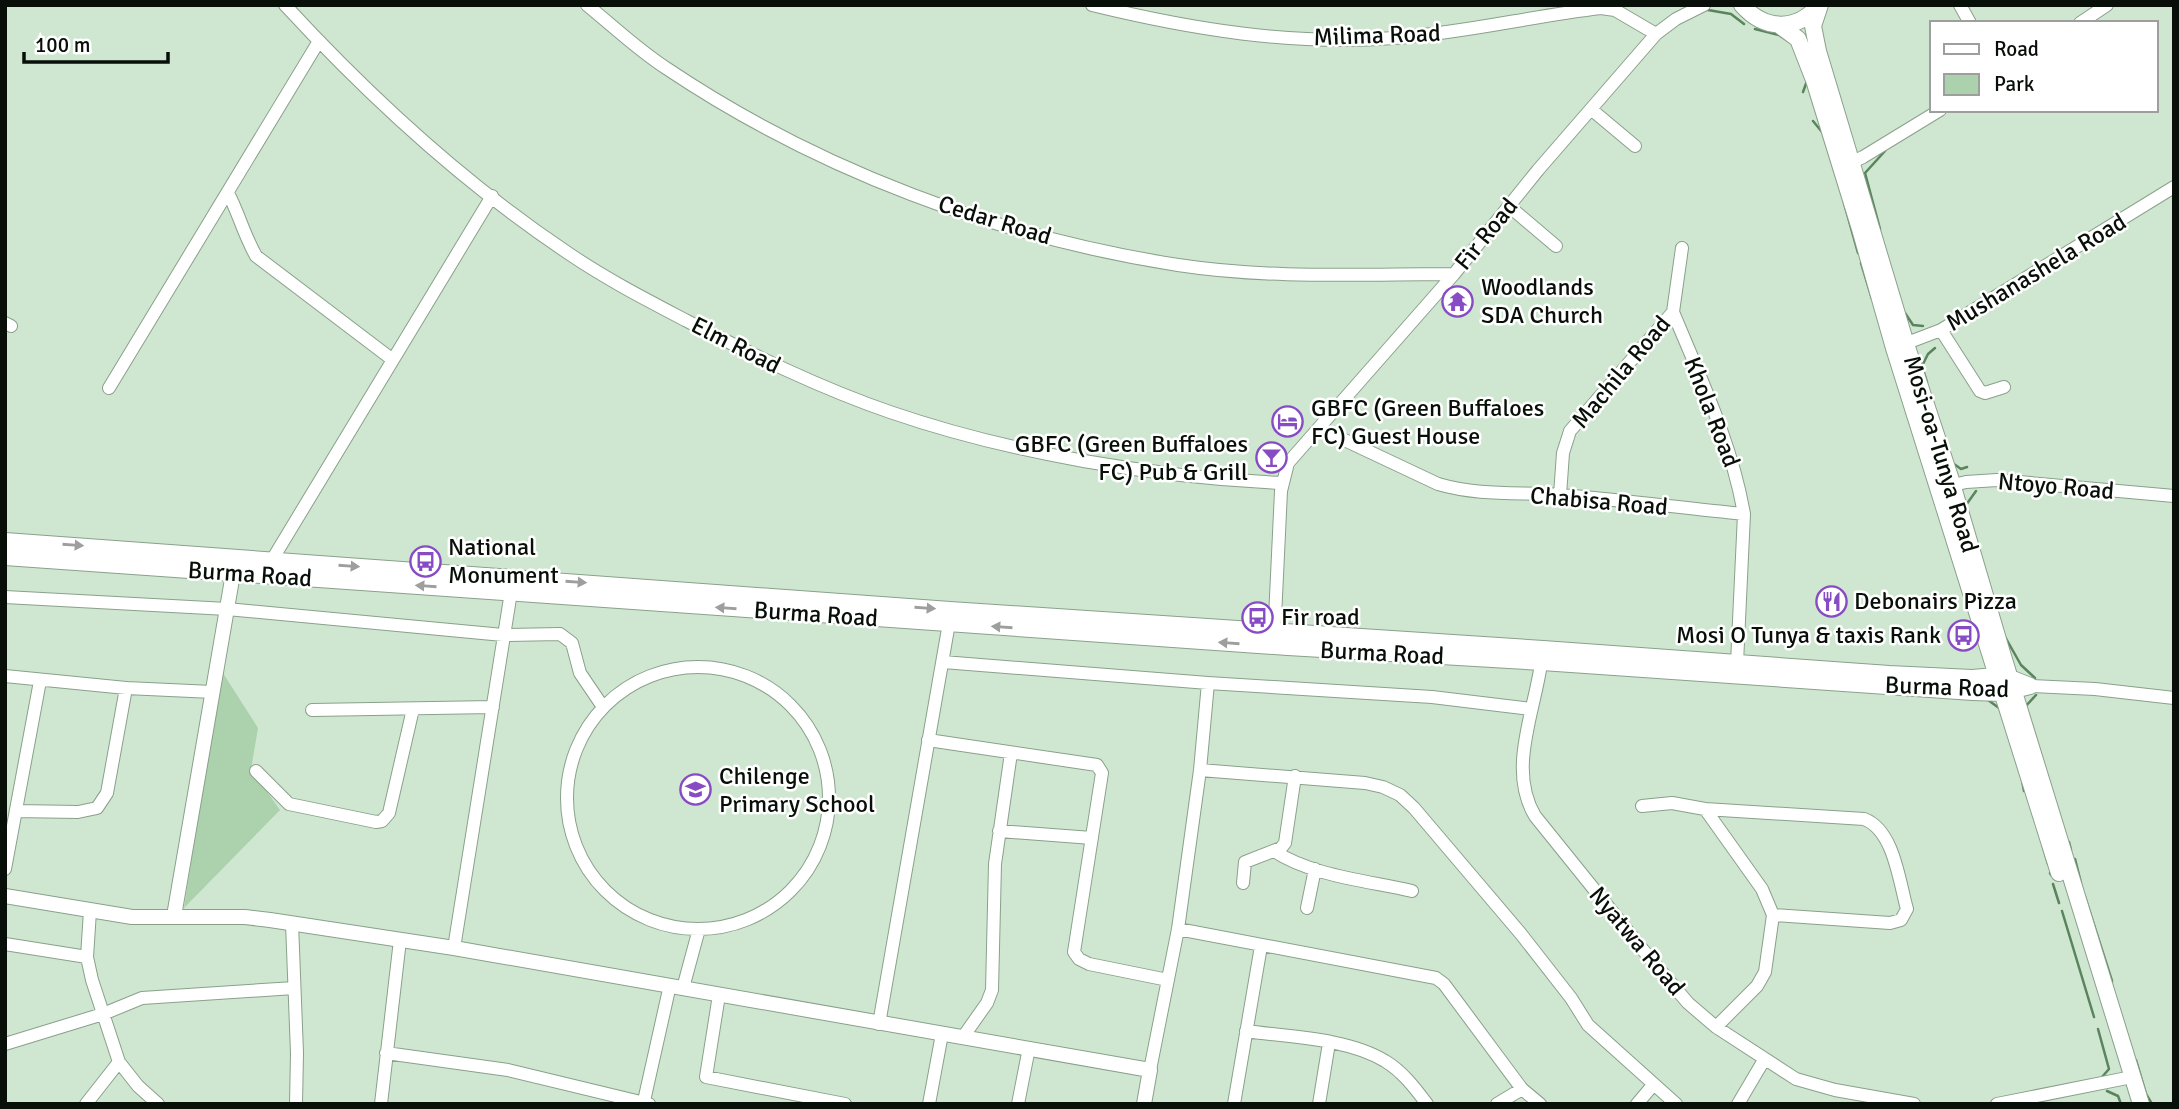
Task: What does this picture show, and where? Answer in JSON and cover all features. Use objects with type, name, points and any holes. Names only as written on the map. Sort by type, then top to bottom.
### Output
[{"type":"main road","points":[[1742,5],[1752,16],[1765,23],[1779,25],[1798,22],[1819,5]]},
{"type":"main road","name":"Mosi-oa-Tunya Road","points":[[1819,5],[1813,26],[1815,40],[1847,165],[1900,346],[2011,685],[2128,1078],[2132,1104]]},
{"type":"main road","name":"Mosi-oa-Tunya Road","points":[[1779,25],[1796,38],[1804,52],[1847,165]]},
{"type":"main road","name":"Burma Road","points":[[5,541],[511,592],[949,623],[1274,639],[2011,685]]},
{"type":"main road","name":"Burma Road","points":[[5,557],[234,565],[272,560],[1274,639]]},
{"type":"main road","name":"Burma Road","points":[[1542,655],[1737,663],[1972,678],[2011,685]]},
{"type":"main road","name":"Mosi-oa-Tunya Road","points":[[2128,1078],[2141,1104]]},
{"type":"street","name":"Elm Road","points":[[285,5],[372,95],[457,169],[568,254],[662,307],[790,373],[881,409],[955,431],[1067,457],[1192,477],[1282,483]]},
{"type":"street","name":"Cedar Road","points":[[587,5],[665,67],[773,131],[897,188],[949,208],[1029,232],[1179,265],[1293,274],[1454,274]]},
{"type":"street","name":"Milima Road","points":[[1092,5],[1216,30],[1267,36],[1350,39],[1449,32],[1601,8],[1624,15],[1656,34]]},
{"type":"street","name":"Fir Road","points":[[1274,639],[1282,483],[1288,463],[1454,274],[1538,170],[1656,34],[1676,19],[1704,5]]},
{"type":"street","points":[[1960,5],[1969,21]]},
{"type":"street","points":[[2083,21],[2107,5]]},
{"type":"street","points":[[109,388],[319,41]]},
{"type":"street","points":[[1591,110],[1636,146]]},
{"type":"street","points":[[1847,165],[1937,112]]},
{"type":"street","name":"Mushanashela Road","points":[[1900,346],[1941,330],[2174,187]]},
{"type":"street","points":[[228,193],[238,211],[245,237],[256,256],[393,359]]},
{"type":"street","points":[[272,560],[492,196]]},
{"type":"street","points":[[1510,207],[1556,246]]},
{"type":"street","name":"Machila Road","points":[[1560,495],[1563,453],[1570,431],[1673,312],[1682,248]]},
{"type":"street","name":"Khola Road","points":[[1673,312],[1700,375],[1735,472],[1744,514]]},
{"type":"street","points":[[1941,330],[1980,391],[1985,393],[2004,387]]},
{"type":"street","name":"Chabisa Road","points":[[1319,428],[1438,484],[1455,489],[1476,493],[1560,495],[1744,514]]},
{"type":"street","name":"Ntoyo Road","points":[[1946,487],[1997,480],[2174,496]]},
{"type":"street","points":[[1737,663],[1744,514]]},
{"type":"street","points":[[174,916],[234,565]]},
{"type":"street","points":[[454,948],[511,592]]},
{"type":"street","points":[[5,597],[227,609],[503,635],[560,634],[572,643],[580,673],[603,708]]},
{"type":"street","points":[[878,1024],[949,623]]},
{"type":"street","name":"Nyatwa Road","points":[[1542,655],[1522,776],[1527,803],[1643,950],[1688,1003],[1716,1027],[1796,1079],[1914,1104]]},
{"type":"street","points":[[943,662],[1208,683],[1422,696],[1531,709]]},
{"type":"street","points":[[681,668],[717,669],[751,679],[782,697],[806,723],[819,747],[827,772],[830,808],[822,842],[806,874],[781,900],[767,910],[734,924],[699,929],[658,923],[621,905],[592,876],[573,840],[567,810],[567,780],[579,741],[603,708],[631,685],[681,668]]},
{"type":"street","points":[[5,676],[126,688],[213,692]]},
{"type":"street","points":[[5,869],[40,681]]},
{"type":"street","points":[[1144,1104],[1178,929],[1208,683]]},
{"type":"street","points":[[2011,685],[2174,698]]},
{"type":"street","points":[[16,811],[78,812],[97,808],[107,793],[126,688]]},
{"type":"street","points":[[312,710],[493,707]]},
{"type":"street","points":[[256,771],[289,804],[382,821],[389,813],[413,709]]},
{"type":"street","points":[[928,740],[1097,765],[1100,768],[1102,773],[1074,952],[1079,960],[1101,968],[1168,981]]},
{"type":"street","points":[[963,1037],[987,1003],[992,990],[993,890],[999,831],[1012,753]]},
{"type":"street","points":[[1199,770],[1366,783],[1400,795],[1521,934],[1588,1025],[1676,1104]]},
{"type":"street","points":[[1243,883],[1245,862],[1281,848],[1285,843],[1295,776]]},
{"type":"street","points":[[1642,806],[1672,803],[1705,809],[1864,819],[1882,831],[1907,909],[1901,920],[1890,923],[1773,915]]},
{"type":"street","points":[[1705,809],[1762,889],[1773,915],[1765,972],[1757,986],[1716,1027]]},
{"type":"street","points":[[999,831],[1091,838]]},
{"type":"street","points":[[1274,851],[1293,862],[1315,869],[1412,891]]},
{"type":"street","points":[[1307,908],[1315,869]]},
{"type":"street","points":[[5,896],[132,917],[245,917],[292,923],[454,948],[1150,1070]]},
{"type":"street","points":[[90,911],[87,957],[119,1062],[138,1086],[158,1104]]},
{"type":"street","points":[[292,923],[296,1104]]},
{"type":"street","points":[[386,1053],[508,1070],[646,1103],[676,987],[699,929]]},
{"type":"street","points":[[1178,929],[1436,978],[1444,984],[1522,1089],[1540,1104]]},
{"type":"street","points":[[381,1104],[400,940]]},
{"type":"street","points":[[5,944],[87,957]]},
{"type":"street","points":[[1234,1104],[1261,946]]},
{"type":"street","points":[[5,1044],[103,1014],[142,998],[294,988]]},
{"type":"street","points":[[719,995],[706,1077],[845,1104]]},
{"type":"street","points":[[1246,1031],[1364,1051],[1386,1061],[1413,1085],[1427,1104]]},
{"type":"street","points":[[929,1104],[942,1034]]},
{"type":"street","points":[[1319,1104],[1329,1043]]},
{"type":"street","points":[[1018,1104],[1029,1048]]},
{"type":"street","points":[[1738,1104],[1764,1060]]},
{"type":"street","points":[[86,1104],[119,1062]]},
{"type":"street","points":[[1997,1104],[2041,1100],[2128,1078]]},
{"type":"street","points":[[1412,1104],[1413,1085]]},
{"type":"street","points":[[1637,1104],[1653,1085]]},
{"type":"street","points":[[1497,1104],[1522,1089]]},
{"type":"green space","points":[[221,670],[258,728],[251,769],[280,810],[184,908]]},
{"type":"waterway","points":[[1708,10],[1731,14],[1744,24]]},
{"type":"waterway","points":[[1755,29],[1779,35],[1788,41]]},
{"type":"waterway","points":[[1803,92],[1807,81]]},
{"type":"waterway","points":[[1813,121],[1822,132]]},
{"type":"waterway","points":[[1880,229],[1865,173],[1885,151]]},
{"type":"waterway","points":[[1844,203],[1858,253]]},
{"type":"waterway","points":[[1861,263],[1872,299]]},
{"type":"waterway","points":[[1905,313],[1913,325],[1923,326]]},
{"type":"waterway","points":[[1927,382],[1922,366],[1928,354],[1935,348]]},
{"type":"waterway","points":[[1954,464],[1961,469],[1967,467]]},
{"type":"waterway","points":[[1966,505],[1976,491]]},
{"type":"waterway","points":[[2004,635],[2021,665],[2035,678]]},
{"type":"waterway","points":[[2025,707],[2036,695]]},
{"type":"waterway","points":[[1988,700],[1999,708]]},
{"type":"waterway","points":[[2022,780],[2024,791]]},
{"type":"waterway","points":[[2069,842],[2071,850]]},
{"type":"waterway","points":[[2043,847],[2048,864]]},
{"type":"waterway","points":[[2075,859],[2081,883]]},
{"type":"waterway","points":[[2053,884],[2059,903]]},
{"type":"waterway","points":[[2085,897],[2112,981]]},
{"type":"waterway","points":[[2062,911],[2094,1017]]},
{"type":"waterway","points":[[2098,1029],[2109,1069],[2102,1077]]},
{"type":"waterway","points":[[2136,1060],[2146,1094],[2152,1104]]},
{"type":"waterway","points":[[2107,1091],[2118,1096],[2121,1104]]},
{"type":"place","name":"Woodlands SDA Church","points":[[1458,301]]},
{"type":"place","name":"GBFC (Green Buffaloes FC) Guest House","points":[[1288,422]]},
{"type":"place","name":"GBFC (Green Buffaloes FC) Pub & Grill","points":[[1271,458]]},
{"type":"place","name":"National Monument","points":[[425,561]]},
{"type":"place","name":"Debonairs Pizza","points":[[1831,601]]},
{"type":"place","name":"Fir road","points":[[1258,617]]},
{"type":"place","name":"Mosi O Tunya & taxis Rank","points":[[1964,635]]},
{"type":"place","name":"Chilenge Primary School","points":[[696,790]]}]
